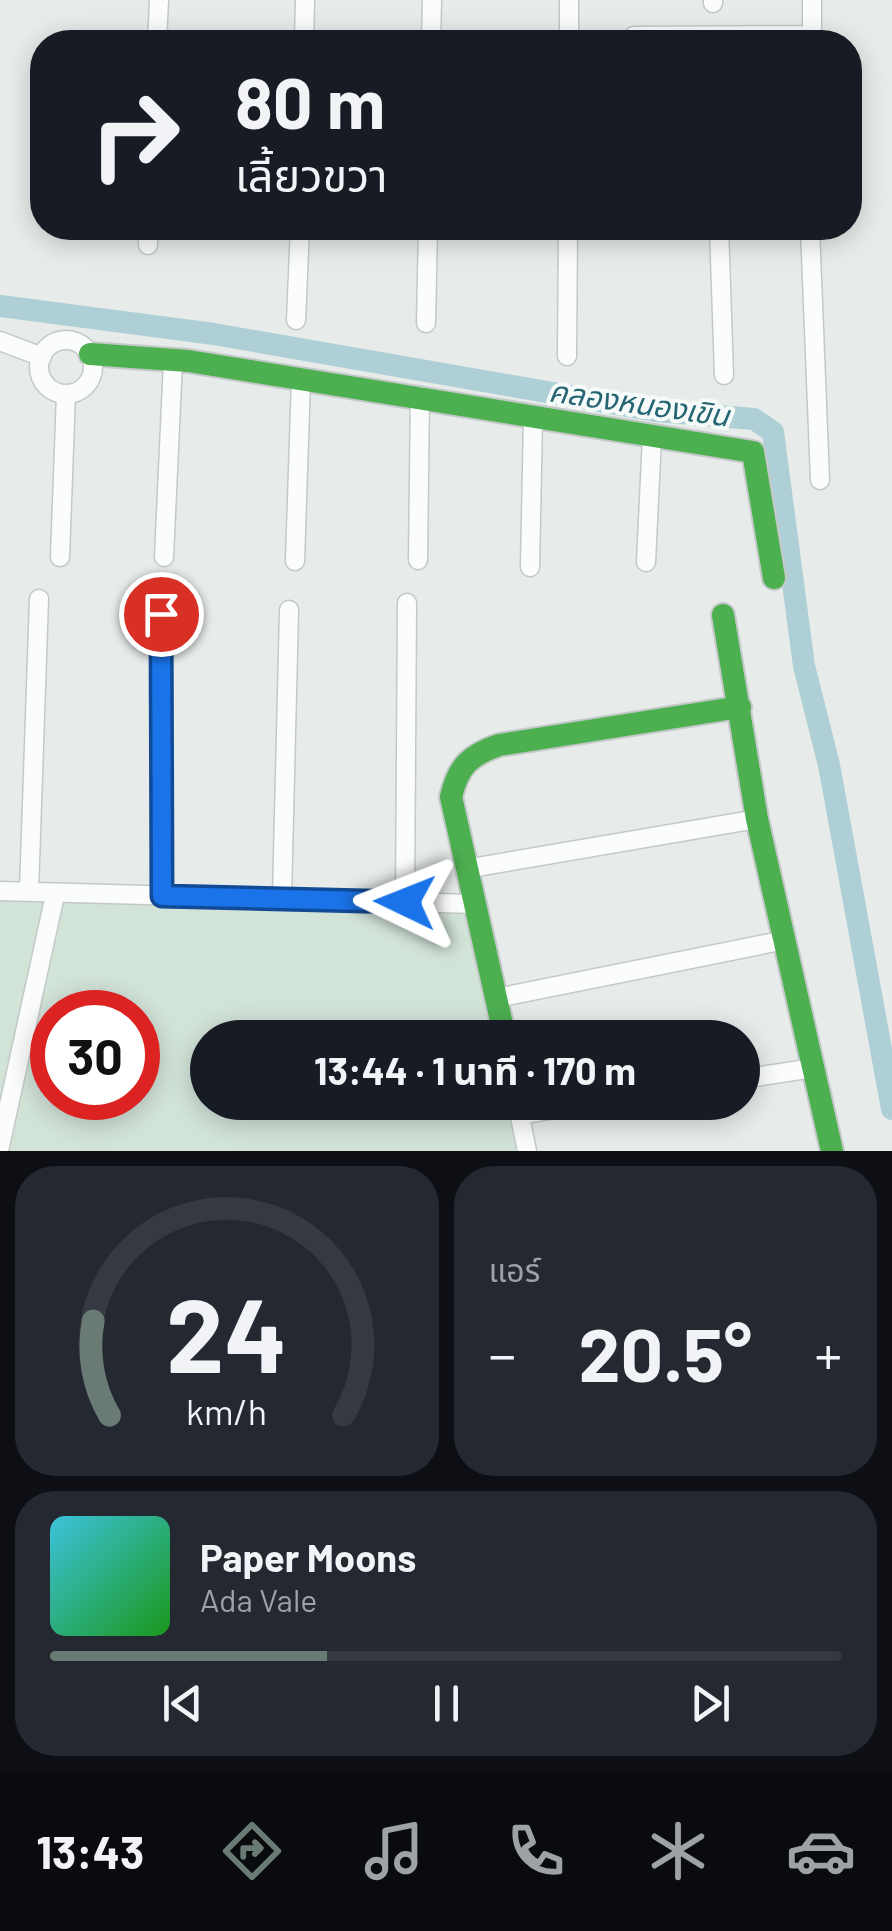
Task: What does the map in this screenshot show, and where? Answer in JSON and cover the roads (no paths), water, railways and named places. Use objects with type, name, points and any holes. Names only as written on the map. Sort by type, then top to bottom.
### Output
[{"type":"street","points":[[157,30],[158,0]]},
{"type":"street","points":[[304,30],[305,0]]},
{"type":"street","points":[[431,30],[432,0]]},
{"type":"street","points":[[569,30],[570,0]]},
{"type":"street","points":[[812,0],[812,30]]},
{"type":"street","points":[[296,320],[299,240]]},
{"type":"street","points":[[426,323],[428,240]]},
{"type":"street","points":[[567,356],[568,240]]},
{"type":"street","points":[[719,240],[724,374]]},
{"type":"street","points":[[810,240],[820,480]]},
{"type":"street","points":[[0,341],[42,356]]},
{"type":"street","points":[[53,343],[80,343],[90,354],[93,366],[88,382],[66,394],[58,392],[44,381],[42,356],[53,343]]},
{"type":"street","points":[[90,354],[173,361],[420,396],[534,419],[753,452],[774,578]]},
{"type":"street","points":[[164,557],[173,361]]},
{"type":"street","points":[[295,561],[301,380]]},
{"type":"street","points":[[60,557],[66,394]]},
{"type":"street","points":[[418,560],[420,396]]},
{"type":"street","points":[[530,567],[534,419]]},
{"type":"street","points":[[646,562],[652,436]]},
{"type":"street","points":[[29,892],[39,600]]},
{"type":"street","points":[[405,902],[407,603]]},
{"type":"street","points":[[282,898],[289,610]]},
{"type":"street","points":[[161,614],[162,896]]},
{"type":"street","points":[[724,615],[757,819],[832,1151]]},
{"type":"street","points":[[501,1020],[465,869],[452,796],[457,768],[472,754],[499,745],[740,707]]},
{"type":"street","points":[[465,869],[757,819]]},
{"type":"street","points":[[0,891],[475,904]]},
{"type":"street","points":[[0,1146],[55,894]]},
{"type":"street","points":[[497,998],[785,940]]},
{"type":"street","points":[[760,1076],[813,1068]]},
{"type":"street","points":[[520,1120],[527,1151]]},
{"type":"waterway","name":"คลองหนองเขิน","points":[[0,306],[214,334],[656,411],[754,419],[773,432],[804,666],[829,765],[892,1109]]}]
